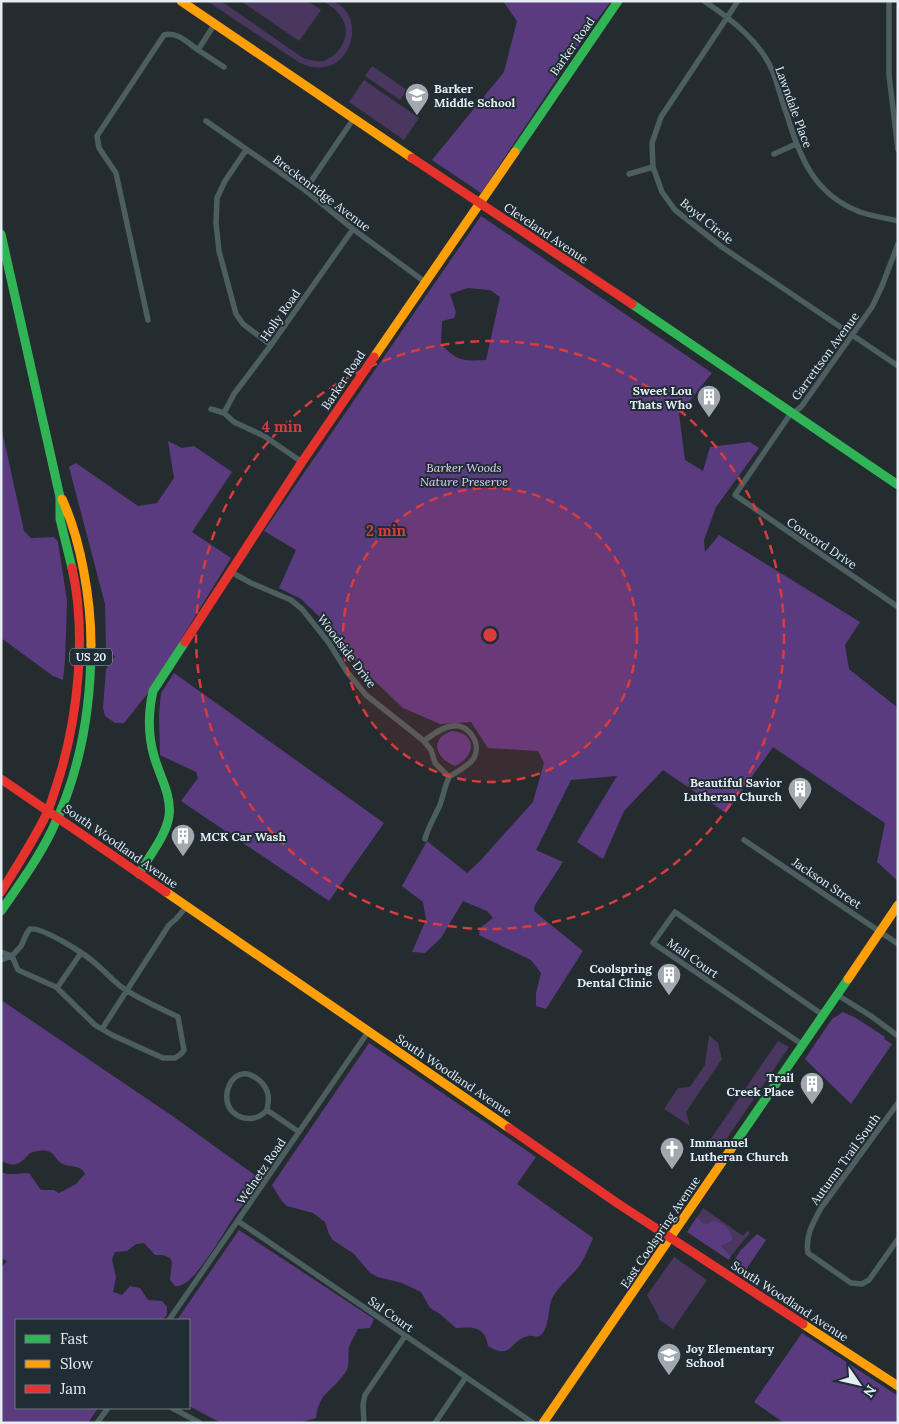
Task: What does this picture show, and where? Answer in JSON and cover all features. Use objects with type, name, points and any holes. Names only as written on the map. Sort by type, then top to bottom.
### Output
[{"type":"street","name":"Cleveland Avenue","points":[[180,1],[479,203],[794,412],[898,485]]},
{"type":"street","name":"Barker Road","points":[[139,874],[169,818],[169,801],[156,764],[150,739],[150,704],[153,691],[302,462],[618,1]]},
{"type":"street","name":"Lawndale Place","points":[[704,1],[727,17],[757,46],[773,72],[796,144],[805,165],[817,182],[836,199],[860,212],[898,221]]},
{"type":"street","name":"Boyd Circle","points":[[738,1],[662,116],[652,143],[653,168],[662,192],[675,210],[722,247],[898,366]]},
{"type":"street","points":[[889,1],[889,75],[898,150]]},
{"type":"street","points":[[198,50],[214,25]]},
{"type":"street","points":[[148,320],[116,173],[100,148],[97,136],[164,35],[176,34],[224,67]]},
{"type":"street","points":[[305,190],[354,118]]},
{"type":"street","name":"Breckenridge Avenue","points":[[206,121],[305,190],[353,229],[425,282]]},
{"type":"street","points":[[774,154],[796,144]]},
{"type":"street","points":[[246,150],[225,181],[217,198],[216,224],[219,251],[236,314],[243,324],[271,345]]},
{"type":"street","points":[[629,174],[653,168]]},
{"type":"street","name":"Holly Road","points":[[224,414],[234,394],[353,229]]},
{"type":"street","name":"US 20","points":[[1,234],[60,497],[60,518],[74,578],[78,615],[79,660],[75,713],[64,763],[48,811],[28,849],[1,892]]},
{"type":"street","name":"Garrettson Avenue","points":[[735,495],[787,419],[801,407],[853,335],[878,295],[898,244]]},
{"type":"street","points":[[211,409],[264,436],[302,462]]},
{"type":"street","name":"Concord Drive","points":[[735,495],[898,607]]},
{"type":"street","name":"US 20","points":[[1,911],[36,858],[58,818],[82,741],[89,696],[92,651],[89,609],[70,514],[60,497]]},
{"type":"street","name":"Woodside Drive","points":[[231,572],[290,600],[302,609],[329,643],[347,672],[366,695],[424,741],[431,750],[435,763],[449,777]]},
{"type":"street","points":[[424,741],[443,728],[458,726],[470,732],[476,744],[474,758],[467,766],[449,777],[425,839]]},
{"type":"street","name":"South Woodland Avenue","points":[[1,778],[617,1203],[898,1386]]},
{"type":"street","name":"Jackson Street","points":[[744,840],[898,944]]},
{"type":"street","name":"East Coolspring Avenue","points":[[543,1423],[898,905]]},
{"type":"street","points":[[102,1029],[169,924],[187,906]]},
{"type":"street","name":"Mall Court","points":[[803,1045],[654,943],[675,912],[823,1016]]},
{"type":"street","points":[[1,952],[12,956],[18,970],[57,988],[95,1025],[112,1035],[163,1058],[175,1058],[184,1050],[178,1017],[128,991],[81,953],[35,928],[27,932],[21,946],[12,956],[1,960]]},
{"type":"street","points":[[57,988],[81,953]]},
{"type":"street","points":[[836,994],[898,1036]]},
{"type":"street","name":"Welnetz Road","points":[[170,1319],[368,1032]]},
{"type":"street","points":[[249,1074],[263,1084],[269,1100],[267,1110],[262,1115],[245,1118],[237,1116],[231,1110],[227,1103],[227,1093],[235,1077],[249,1074]]},
{"type":"street","name":"Autumn Trail South","points":[[898,1103],[821,1208],[806,1242],[808,1253],[852,1283],[862,1284],[869,1280],[898,1239]]},
{"type":"street","points":[[267,1110],[299,1132]]},
{"type":"street","name":"Sal Court","points":[[238,1222],[533,1423]]},
{"type":"street","points":[[364,1423],[363,1405],[365,1395],[405,1336]]},
{"type":"street","points":[[434,1423],[466,1377]]},
{"type":"street","points":[[97,1423],[107,1409]]},
{"type":"street","points":[[174,1409],[200,1423]]},
{"type":"shaded area","points":[[207,1],[221,1],[303,58],[323,61],[339,50],[345,39],[345,26],[341,17],[323,1],[333,1],[345,9],[351,20],[352,33],[349,46],[342,57],[332,65],[318,68],[300,63]]},
{"type":"shaded area","points":[[241,1],[308,1],[321,10],[299,41]]},
{"type":"shaded area","points":[[372,66],[407,90],[400,100],[365,76]]},
{"type":"shaded area","points":[[364,80],[419,118],[404,140],[349,102]]},
{"type":"shaded area","points":[[709,1035],[718,1043],[722,1059],[686,1112],[690,1126],[664,1109],[678,1088],[690,1087],[705,1065]]},
{"type":"shaded area","points":[[778,1041],[789,1047],[721,1147],[710,1140]]},
{"type":"shaded area","points":[[703,1208],[743,1236],[747,1231],[750,1233],[731,1256],[721,1246],[732,1236],[728,1229],[714,1220],[709,1225],[704,1224],[697,1217]]},
{"type":"shaded area","points":[[674,1257],[707,1280],[673,1329],[658,1319],[659,1317],[647,1295]]},
{"type":"green space","points":[[503,1],[611,1],[588,32],[481,193],[432,160],[504,72],[517,21]]},
{"type":"green space","name":"Barker Woods Nature Preserve","points":[[481,216],[712,373],[679,414],[685,460],[703,471],[710,447],[750,442],[759,448],[716,507],[704,540],[705,552],[719,535],[860,622],[845,645],[849,669],[898,708],[898,881],[877,862],[885,823],[773,747],[726,813],[663,770],[624,811],[603,859],[577,842],[617,776],[571,780],[536,850],[563,862],[535,905],[534,911],[583,951],[546,1009],[536,1006],[536,993],[541,973],[531,960],[479,935],[480,928],[493,918],[487,911],[463,901],[441,938],[425,953],[412,952],[426,920],[423,902],[402,886],[427,841],[467,873],[533,802],[544,763],[538,751],[488,748],[471,722],[440,724],[403,708],[362,669],[326,623],[301,599],[279,588],[296,550],[264,531]],"holes":[[[468,288],[490,290],[500,297],[486,360],[461,359],[441,344],[442,321],[454,318],[456,312],[450,294]]]},
{"type":"green space","points":[[1,426],[24,531],[31,538],[54,537],[58,542],[67,601],[63,680],[53,676],[1,638]]},
{"type":"green space","points":[[168,441],[182,448],[194,446],[232,472],[192,532],[231,558],[148,693],[124,723],[115,723],[105,716],[103,708],[106,669],[115,656],[106,648],[105,604],[69,467],[76,463],[138,506],[157,503],[174,478]]},
{"type":"green space","points":[[174,673],[384,823],[329,901],[181,801],[198,778],[196,772],[160,755],[159,714],[161,693]]},
{"type":"green space","points":[[451,731],[466,735],[471,745],[467,756],[455,766],[444,759],[440,754],[437,744],[439,739]]},
{"type":"green space","points":[[1,1000],[171,1115],[263,1181],[238,1211],[200,1268],[183,1284],[175,1286],[170,1280],[172,1262],[170,1258],[163,1255],[155,1255],[144,1243],[136,1244],[127,1251],[115,1252],[112,1259],[116,1278],[113,1292],[122,1295],[130,1286],[140,1288],[148,1300],[162,1301],[167,1307],[167,1315],[163,1319],[15,1319],[15,1409],[97,1409],[88,1423],[1,1423],[1,1268],[7,1261],[1,1258],[1,1172],[11,1174],[29,1173],[41,1190],[54,1190],[59,1193],[76,1184],[85,1174],[78,1167],[61,1163],[52,1153],[45,1151],[30,1153],[17,1164],[1,1161]]},
{"type":"green space","points":[[843,1012],[856,1018],[885,1037],[884,1039],[892,1044],[851,1104],[805,1059],[832,1019]]},
{"type":"green space","points":[[369,1043],[536,1157],[517,1184],[593,1238],[580,1265],[553,1296],[546,1327],[537,1337],[528,1336],[522,1338],[507,1350],[502,1351],[488,1346],[484,1335],[477,1329],[456,1328],[430,1308],[421,1292],[402,1283],[370,1273],[354,1254],[333,1240],[325,1222],[313,1213],[287,1206],[272,1185]]},
{"type":"green space","points":[[697,1217],[704,1224],[714,1220],[729,1230],[732,1240],[721,1246],[731,1256],[729,1260],[687,1232]]},
{"type":"green space","points":[[239,1230],[374,1319],[370,1328],[358,1329],[349,1347],[347,1370],[323,1397],[316,1418],[298,1423],[221,1423],[190,1407],[190,1319],[178,1319]]},
{"type":"green space","points":[[757,1234],[766,1240],[745,1271],[733,1263],[740,1251]]},
{"type":"green space","points":[[802,1333],[898,1396],[898,1423],[784,1423],[754,1402]]},
{"type":"traffic: fast","points":[[515,152],[618,1]]},
{"type":"traffic: fast","points":[[1,234],[60,497],[60,519],[72,568]]},
{"type":"traffic: fast","points":[[632,304],[898,485]]},
{"type":"traffic: fast","points":[[139,874],[161,838],[169,816],[169,800],[152,748],[149,724],[151,699],[153,691],[185,642]]},
{"type":"traffic: fast","points":[[1,911],[47,841],[70,786],[77,763],[86,716],[91,645]]},
{"type":"traffic: fast","points":[[733,1146],[848,979]]},
{"type":"traffic: slow","points":[[181,1],[412,158]]},
{"type":"traffic: slow","points":[[374,357],[515,152]]},
{"type":"traffic: slow","points":[[62,499],[75,533],[84,570],[91,627],[91,645]]},
{"type":"traffic: slow","points":[[166,892],[509,1128]]},
{"type":"traffic: slow","points":[[848,979],[898,905]]},
{"type":"traffic: slow","points":[[543,1423],[733,1146]]},
{"type":"traffic: slow","points":[[803,1324],[898,1386]]},
{"type":"traffic: jam","points":[[412,158],[632,304]]},
{"type":"traffic: jam","points":[[185,642],[302,462],[374,357]]},
{"type":"traffic: jam","points":[[1,892],[47,813],[70,733],[78,677],[79,648],[77,594],[72,568]]},
{"type":"traffic: jam","points":[[1,779],[166,892]]},
{"type":"traffic: jam","points":[[509,1128],[617,1203],[803,1324]]},
{"type":"place","name":"Barker Middle School","points":[[417,116]]},
{"type":"place","name":"Sweet Lou Thats Who","points":[[709,418]]},
{"type":"place","name":"Beautiful Savior Lutheran Church","points":[[800,810]]},
{"type":"place","name":"MCK Car Wash","points":[[183,857]]},
{"type":"place","name":"Coolspring Dental Clinic","points":[[669,996]]},
{"type":"place","name":"Trail Creek Place","points":[[812,1105]]},
{"type":"place","name":"Immanuel Lutheran Church","points":[[672,1170]]},
{"type":"place","name":"Joy Elementary School","points":[[669,1376]]}]
